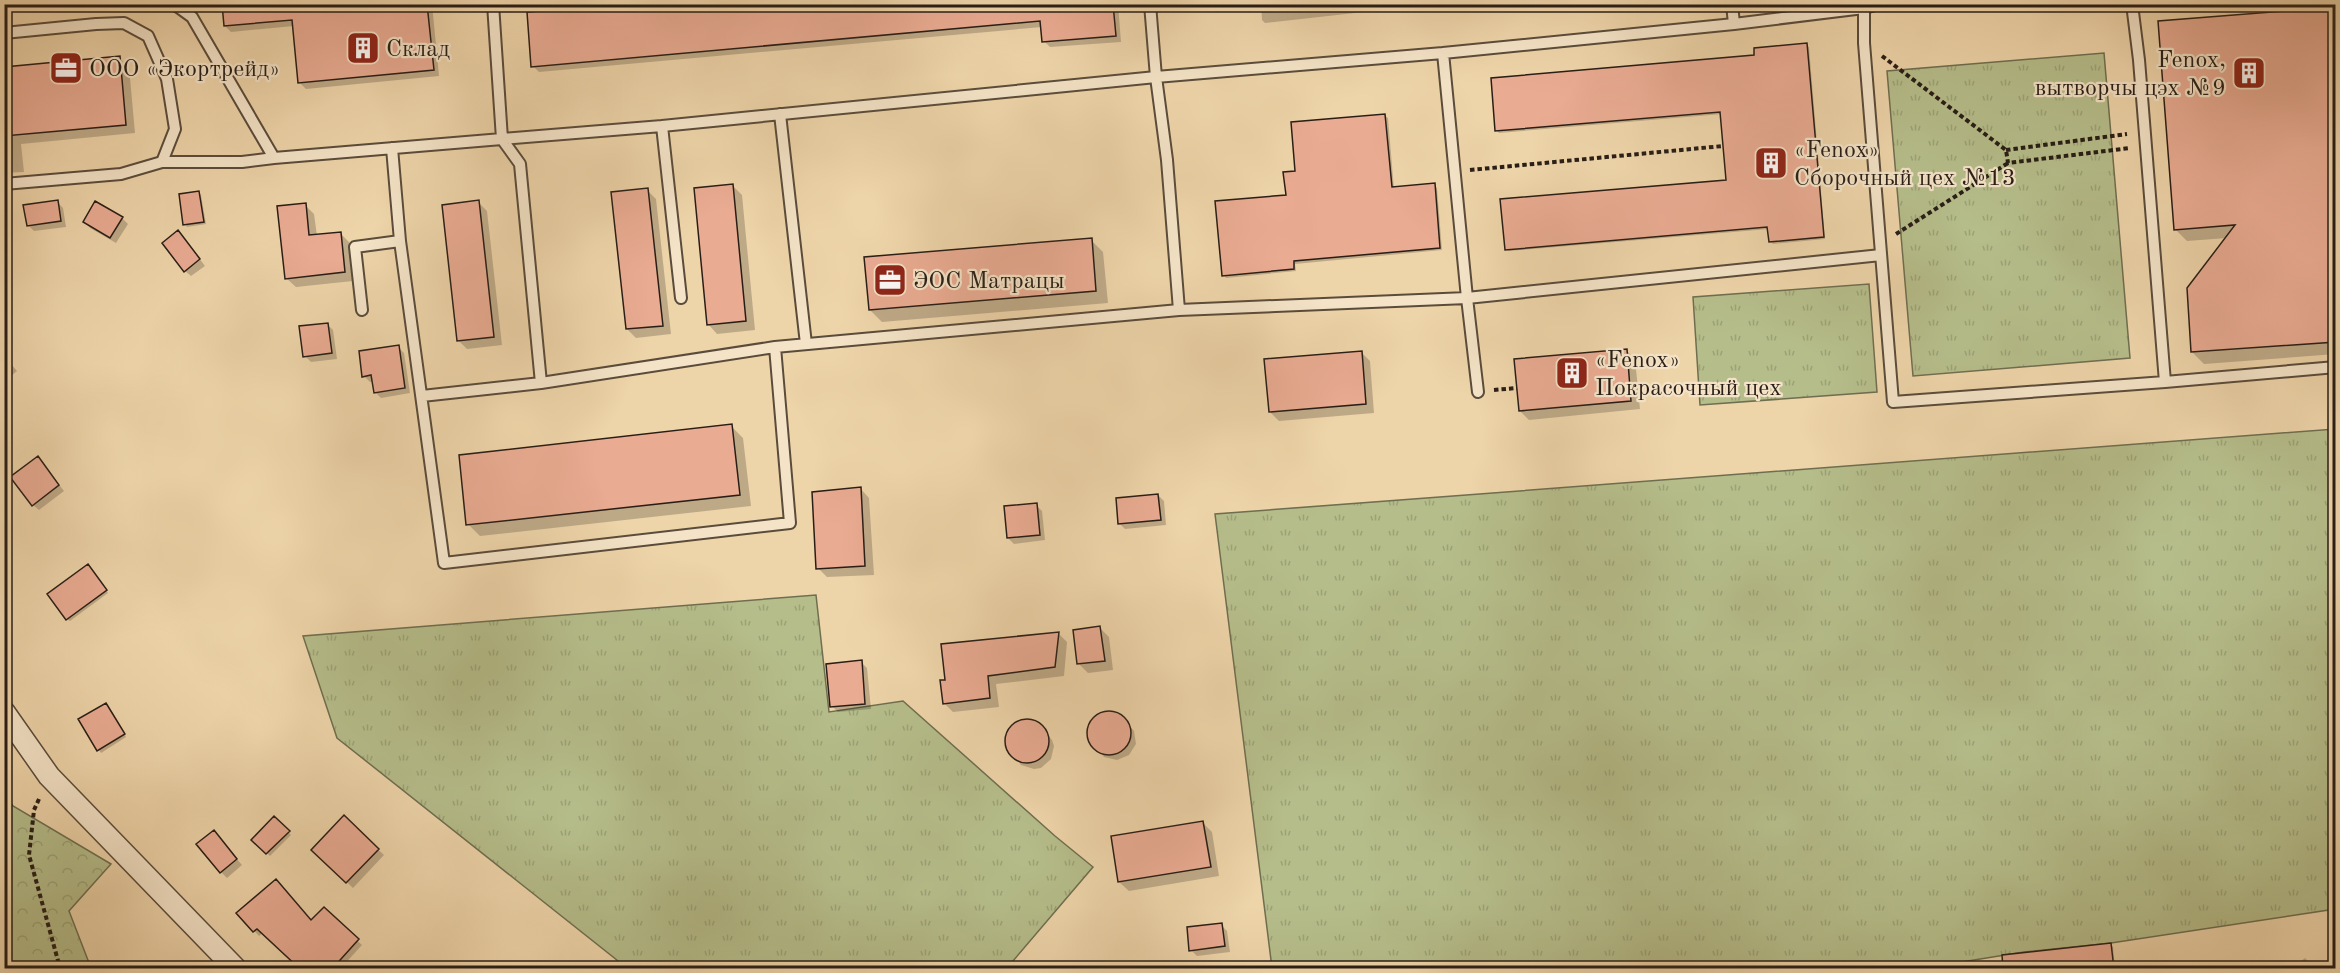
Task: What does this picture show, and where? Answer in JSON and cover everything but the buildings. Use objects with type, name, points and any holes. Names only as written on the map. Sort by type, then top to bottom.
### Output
[{"type":"street","points":[[4,712],[49,776],[235,969]]},
{"type":"lane","points":[[174,4],[192,17],[274,158]]},
{"type":"lane","points":[[493,4],[502,139],[520,164],[541,383]]},
{"type":"lane","points":[[1150,4],[1156,77],[1167,160],[1179,310]]},
{"type":"lane","points":[[1732,4],[1734,24]]},
{"type":"lane","points":[[4,184],[121,174],[162,162],[242,162],[662,126],[1156,77],[1443,53],[1734,24],[1864,8],[1879,4]]},
{"type":"lane","points":[[2132,4],[2145,132],[2165,382]]},
{"type":"lane","points":[[1864,8],[1864,43],[1893,402],[2336,367]]},
{"type":"lane","points":[[4,33],[124,23],[148,36],[167,79],[175,129],[162,162]]},
{"type":"lane","points":[[1443,53],[1478,392]]},
{"type":"lane","points":[[780,114],[806,344]]},
{"type":"lane","points":[[662,126],[681,298]]},
{"type":"lane","points":[[392,148],[400,242],[444,562],[790,523],[775,347]]},
{"type":"lane","points":[[362,310],[355,247],[400,242]]},
{"type":"lane","points":[[422,396],[541,383],[775,347],[1179,310],[1467,298],[1881,249]]},
{"type":"path","points":[[1864,43],[2006,150],[2008,163]]},
{"type":"path","points":[[2006,150],[2145,132]]},
{"type":"path","points":[[1455,172],[1723,146]]},
{"type":"path","points":[[1881,249],[2008,163],[2146,146]]},
{"type":"path","points":[[49,776],[34,810],[29,855],[60,969]]},
{"type":"green space","points":[[2104,53],[2130,358],[1913,376],[1887,71]]},
{"type":"green space","points":[[1869,284],[1877,392],[1700,405],[1693,297]]},
{"type":"green space","points":[[2335,429],[2335,909],[2111,943],[2024,952],[1924,968],[1272,968],[1215,514]]},
{"type":"green space","points":[[816,595],[829,712],[903,701],[1093,867],[1007,968],[627,968],[337,738],[303,636]]},
{"type":"green space","points":[[5,794],[13,806],[111,864],[69,911],[91,968],[5,968]]},
{"type":"place","name":"Склад","points":[[363,48]]},
{"type":"place","name":"ООО «Экортрейд»","points":[[66,68]]},
{"type":"place","name":"Fenox, вытворчы цэх №9","points":[[2249,73]]},
{"type":"place","name":"«Fenox» Сборочный цех №13","points":[[1771,163]]},
{"type":"place","name":"ЭОС Матрацы","points":[[890,280]]},
{"type":"place","name":"«Fenox» Покрасочный цех","points":[[1572,373]]}]
